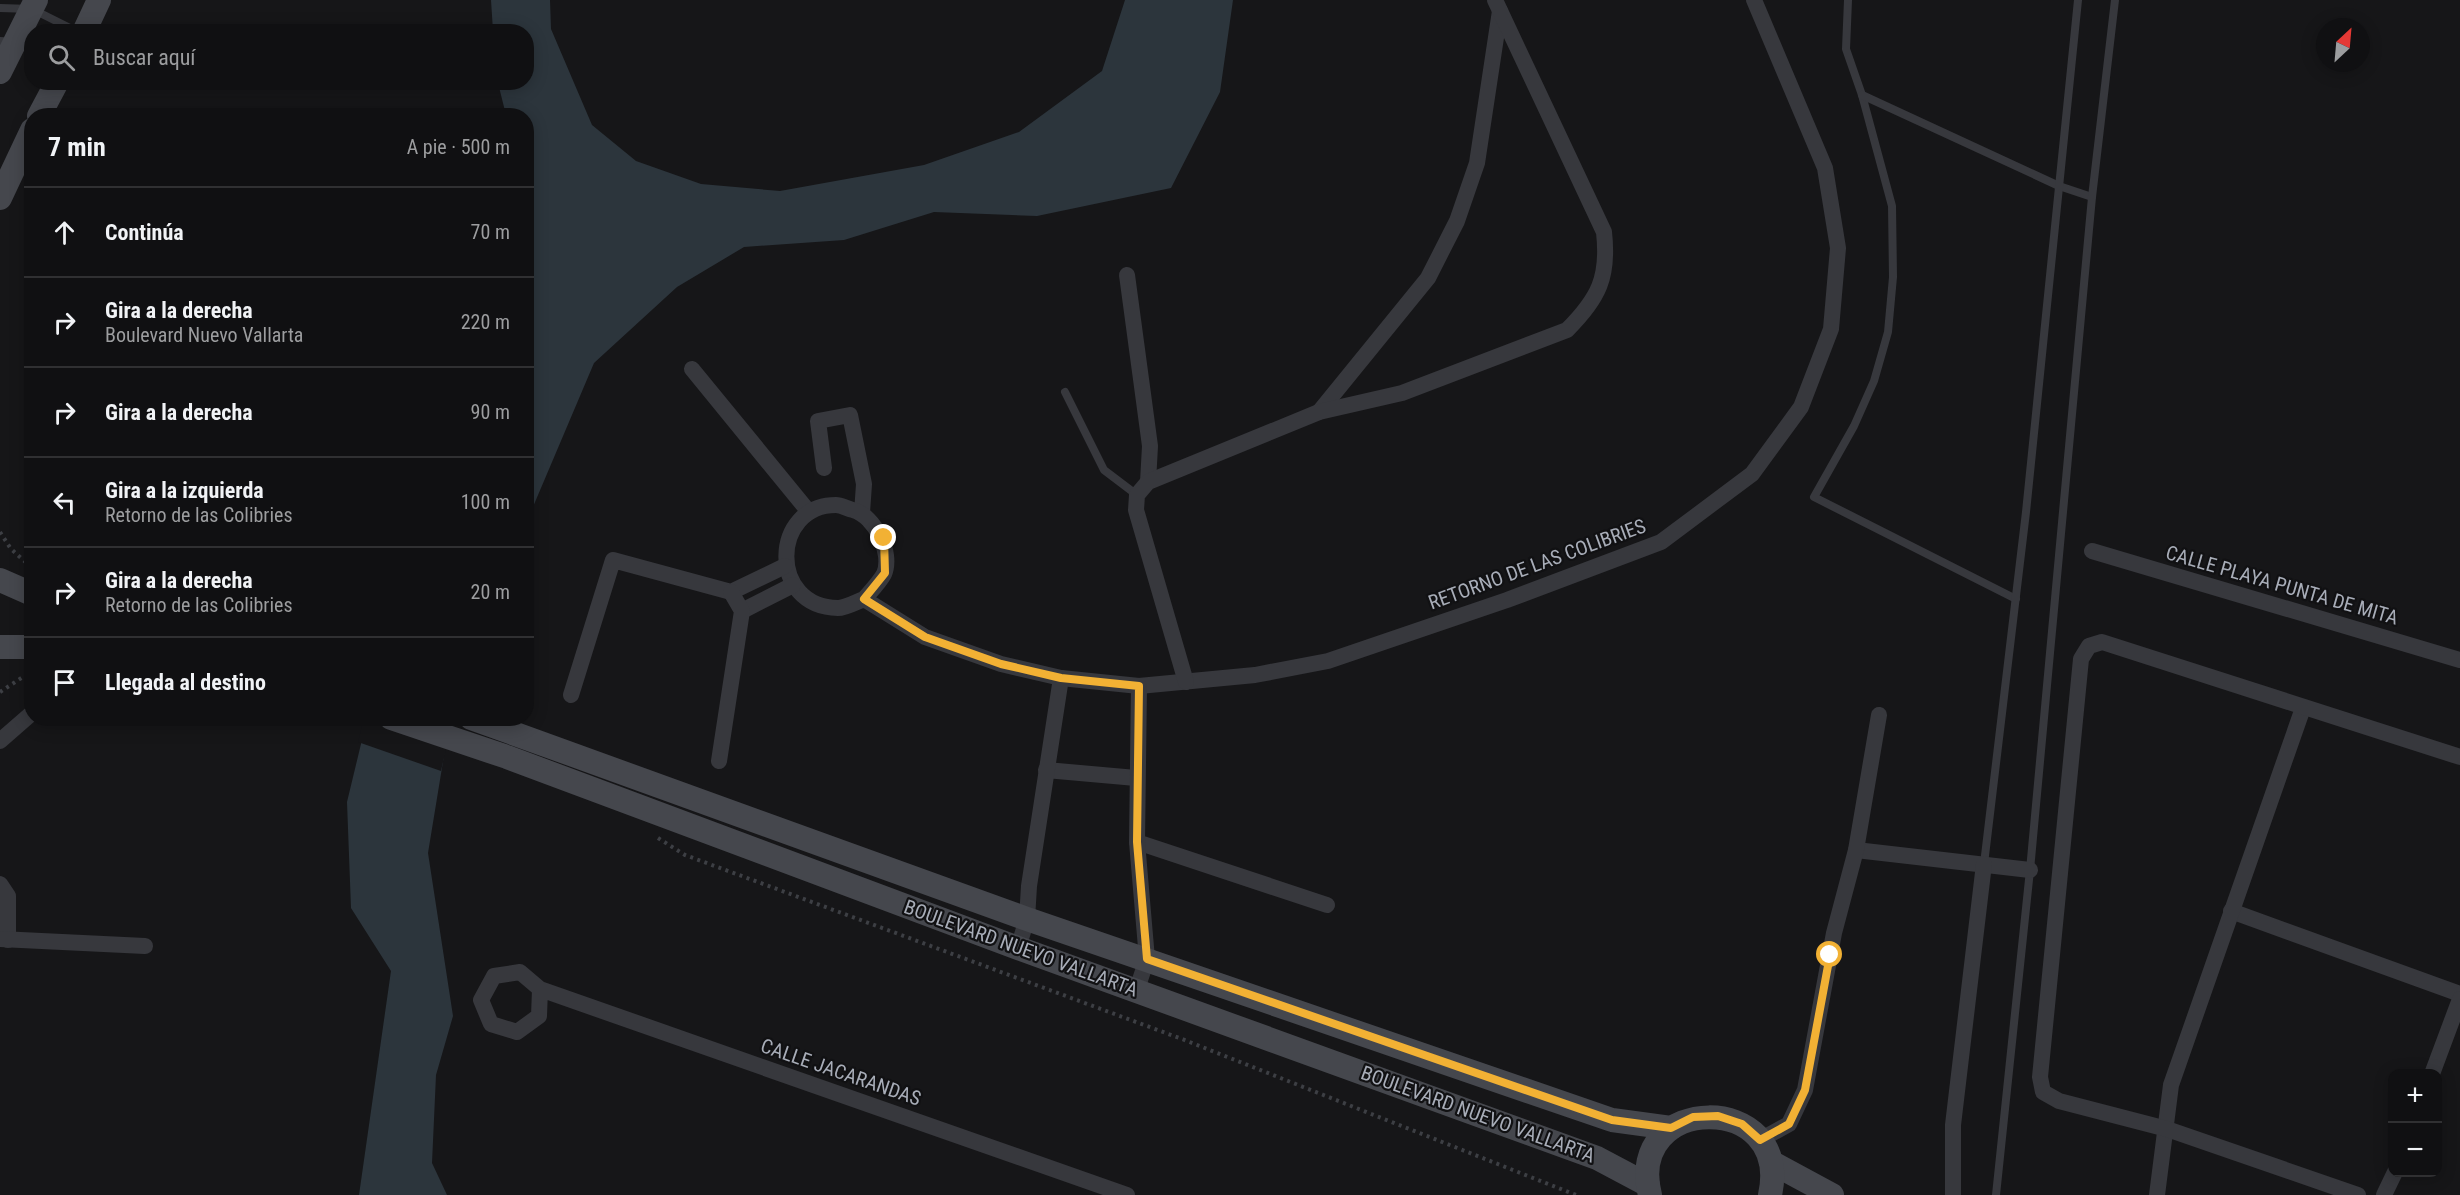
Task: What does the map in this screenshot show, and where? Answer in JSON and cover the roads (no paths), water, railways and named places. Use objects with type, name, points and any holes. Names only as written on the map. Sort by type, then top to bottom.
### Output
[{"type":"main road","points":[[88,24],[99,0]]},
{"type":"main road","points":[[25,24],[34,5]]},
{"type":"main road","points":[[0,72],[24,27]]},
{"type":"main road","points":[[43,108],[53,90]]},
{"type":"main road","points":[[0,198],[24,147]]},
{"type":"main road","points":[[0,580],[24,590]]},
{"type":"main road","points":[[0,647],[24,647]]},
{"type":"main road","name":"BOULEVARD NUEVO VALLARTA","points":[[415,726],[507,757],[1018,948],[1137,989],[1597,1158],[1649,1190]]},
{"type":"main road","name":"BOULEVARD NUEVO VALLARTA","points":[[492,726],[1027,919],[1612,1120],[1671,1128]]},
{"type":"main road","name":"BOULEVARD NUEVO VALLARTA","points":[[1649,1190],[1649,1163],[1657,1144],[1671,1128],[1693,1117],[1718,1116],[1742,1124],[1760,1140],[1771,1162],[1773,1182],[1770,1195]]},
{"type":"main road","points":[[1771,1162],[1832,1195]]},
{"type":"street","name":"RETORNO DE LAS COLIBRIES","points":[[864,599],[925,637],[1001,664],[1061,678],[1139,686],[1255,675],[1328,661],[1507,600],[1661,542],[1752,474],[1801,407],[1831,329],[1838,248],[1825,168],[1754,0]]},
{"type":"street","points":[[1186,682],[1136,510],[1137,495],[1148,482],[1319,412],[1402,393],[1567,330],[1587,310],[1601,287],[1607,260],[1604,232],[1497,5]]},
{"type":"street","points":[[1319,412],[1428,278],[1457,221],[1477,163],[1497,5]]},
{"type":"street","points":[[1127,275],[1150,446],[1148,482]]},
{"type":"street","points":[[692,369],[809,512]]},
{"type":"street","points":[[824,468],[818,421],[850,415],[864,484],[862,513]]},
{"type":"street","points":[[836,505],[862,513],[884,538],[885,573],[864,599],[839,608],[813,602],[793,585],[785,566],[789,535],[809,512],[836,505]]},
{"type":"street","name":"CALLE PLAYA PUNTA DE MITA","points":[[2092,551],[2460,660]]},
{"type":"street","points":[[571,695],[613,560],[731,592],[785,566]]},
{"type":"street","points":[[741,611],[793,585]]},
{"type":"street","points":[[719,761],[741,611],[731,592]]},
{"type":"street","points":[[2358,1195],[2167,1129],[2059,1101],[2043,1092],[2040,1077],[2081,658],[2089,646],[2102,642],[2460,757]]},
{"type":"street","points":[[1018,948],[1027,919],[1029,886],[1061,678]]},
{"type":"street","points":[[1137,989],[1147,959],[1137,842],[1136,778],[1139,686]]},
{"type":"street","points":[[2157,1195],[2171,1085],[2303,708]]},
{"type":"street","points":[[1760,1140],[1789,1124],[1805,1090],[1834,933],[1856,850],[1879,715]]},
{"type":"street","points":[[0,741],[24,720]]},
{"type":"street","points":[[1046,770],[1136,778]]},
{"type":"street","points":[[1137,842],[1328,904]]},
{"type":"street","points":[[1856,850],[2030,870]]},
{"type":"street","points":[[1953,1195],[1953,1125],[1984,864]]},
{"type":"street","points":[[0,884],[8,896],[4,939],[145,946]]},
{"type":"street","points":[[2231,912],[2460,996],[2434,1069]]},
{"type":"street","name":"CALLE JACARANDAS","points":[[540,989],[1128,1195]]},
{"type":"street","points":[[2384,1195],[2393,1177]]},
{"type":"lane","points":[[1848,0],[1846,49],[1862,94],[1893,214],[1893,277],[1889,323],[1874,381],[1854,426],[1814,497],[2016,599]]},
{"type":"lane","points":[[1984,864],[2016,599],[2078,0]]},
{"type":"lane","points":[[1996,1195],[2030,870],[2092,197],[2115,0]]},
{"type":"lane","points":[[0,8],[34,5],[65,24]]},
{"type":"lane","points":[[1862,94],[2059,186],[2092,197]]},
{"type":"lane","points":[[1065,392],[1104,470],[1137,495]]}]
